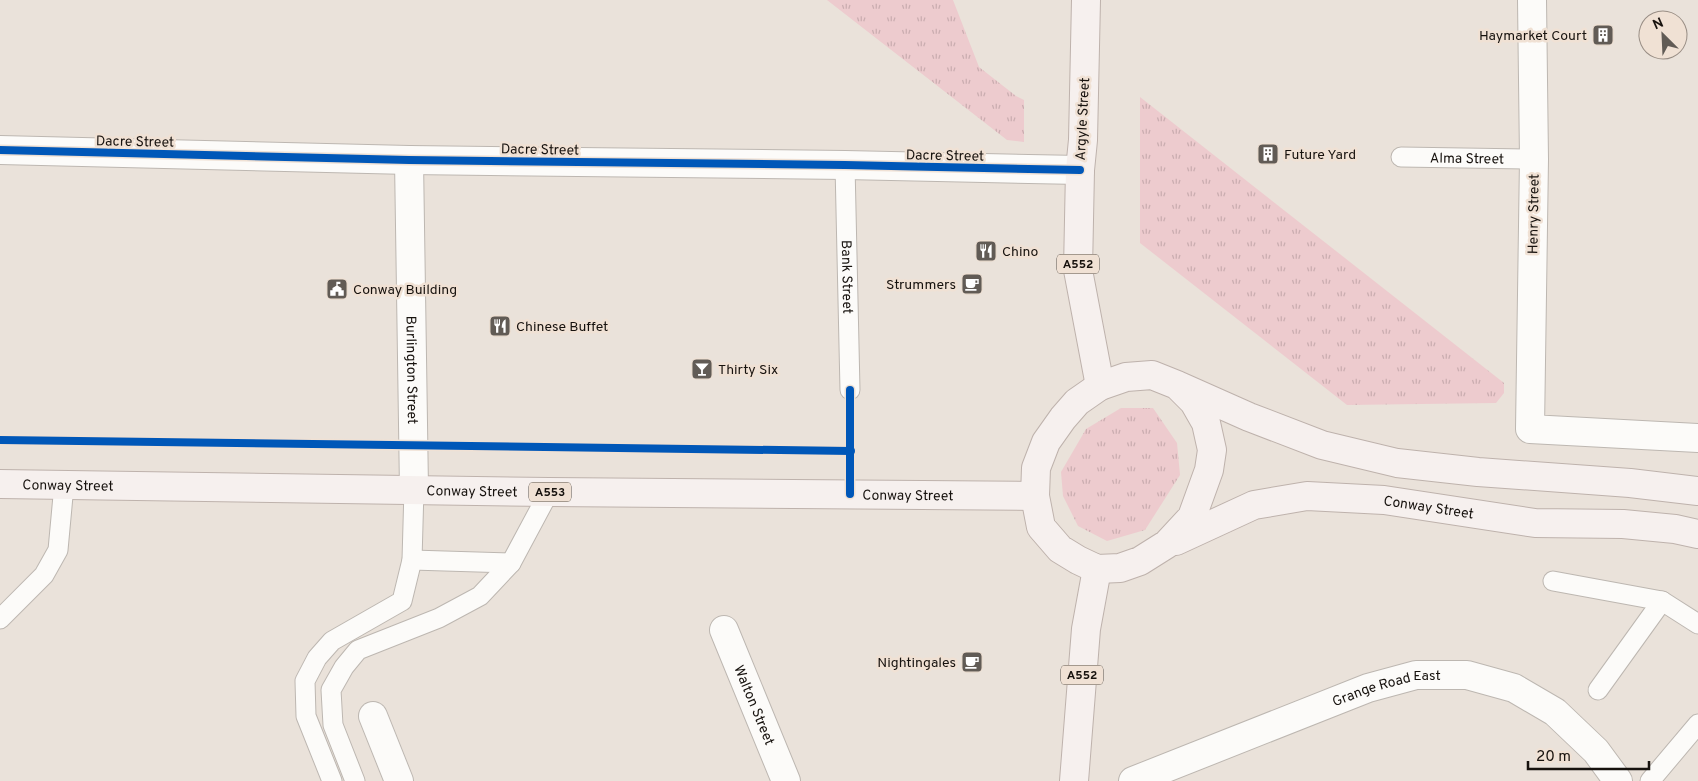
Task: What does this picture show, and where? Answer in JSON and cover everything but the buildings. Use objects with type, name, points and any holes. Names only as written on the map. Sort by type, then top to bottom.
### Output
[{"type":"main road","name":"Argyle Street","points":[[1086,0],[1078,270],[1100,386]]},
{"type":"main road","points":[[1178,386],[1194,402],[1206,423],[1212,450],[1210,470],[1192,517],[1167,544],[1140,561],[1120,568],[1097,569],[1060,549],[1042,527],[1035,496],[1036,468],[1046,442],[1062,418],[1077,402],[1100,386],[1126,377],[1152,375],[1178,386],[1249,417],[1322,445],[1398,463],[1478,472],[1630,483],[1698,491]]},
{"type":"main road","name":"Conway Street","points":[[0,484],[549,492],[1035,496]]},
{"type":"main road","name":"Conway Street","points":[[1167,544],[1254,505],[1307,496],[1384,500],[1535,523],[1623,524],[1675,529],[1698,534]]},
{"type":"main road","name":"A552","points":[[1074,781],[1086,629],[1097,569]]},
{"type":"street","name":"Henry Street","points":[[1532,0],[1534,159],[1530,429],[1698,438]]},
{"type":"street","name":"Dacre Street","points":[[0,150],[409,160],[1080,170]]},
{"type":"street","name":"Burlington Street","points":[[409,160],[414,489]]},
{"type":"street","name":"Walton Street","points":[[724,630],[786,781]]},
{"type":"street","name":"Grange Road East","points":[[1133,781],[1368,688],[1416,675],[1467,675],[1514,688],[1555,712],[1596,751],[1618,781]]},
{"type":"street","points":[[373,716],[399,781]]},
{"type":"lane","name":"Alma Street","points":[[1401,157],[1534,159]]},
{"type":"lane","name":"Bank Street","points":[[845,165],[850,390]]},
{"type":"lane","points":[[0,620],[44,575],[58,550],[64,485]]},
{"type":"lane","points":[[332,781],[306,716],[305,681],[317,658],[332,641],[402,601],[412,560],[414,489]]},
{"type":"lane","points":[[355,781],[333,724],[331,690],[344,667],[358,650],[439,618],[480,596],[511,562],[549,492]]},
{"type":"lane","points":[[412,560],[511,562]]},
{"type":"lane","points":[[1553,581],[1662,601],[1698,624]]},
{"type":"lane","points":[[1598,690],[1662,601]]},
{"type":"lane","points":[[1650,781],[1698,724]]},
{"type":"green space","points":[[827,0],[953,0],[979,67],[1016,96],[1024,100],[1024,142],[1007,140]]},
{"type":"green space","points":[[1140,97],[1504,383],[1504,393],[1496,403],[1347,405],[1140,243]]},
{"type":"green space","points":[[1121,408],[1153,408],[1177,443],[1180,475],[1145,530],[1107,541],[1078,526],[1063,496],[1061,472],[1086,429]]},
{"type":"cycle path","points":[[0,150],[409,160],[1080,170]]},
{"type":"cycle path","points":[[850,390],[850,494]]},
{"type":"cycle path","points":[[0,440],[851,451]]},
{"type":"place","name":"Haymarket Court","points":[[1603,35]]},
{"type":"place","name":"Future Yard","points":[[1268,154]]},
{"type":"place","name":"Chino","points":[[986,251]]},
{"type":"place","name":"Strummers","points":[[972,284]]},
{"type":"place","name":"Conway Building","points":[[337,289]]},
{"type":"place","name":"Chinese Buffet","points":[[500,326]]},
{"type":"place","name":"Thirty Six","points":[[702,369]]},
{"type":"place","name":"Nightingales","points":[[972,662]]}]
